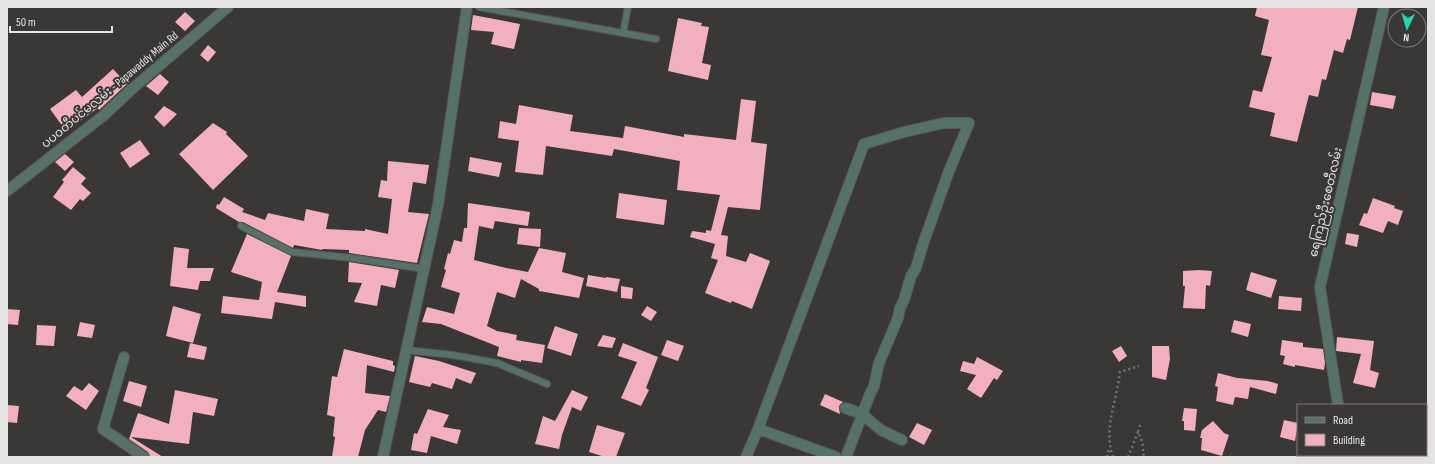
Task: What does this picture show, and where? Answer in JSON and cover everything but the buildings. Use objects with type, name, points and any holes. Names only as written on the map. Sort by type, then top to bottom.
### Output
[{"type":"street","name":"ပပဝတီပင်မလမ်း - Papawaddy Main Rd","points":[[7,191],[103,116],[133,88],[228,7]]},
{"type":"street","points":[[383,457],[438,205],[467,7]]},
{"type":"street","name":"ရေကြည်ဦးစေတီလမ်း","points":[[1340,404],[1320,287],[1384,7]]},
{"type":"street","points":[[746,457],[758,429],[864,144],[904,132],[944,123],[970,122],[949,171],[916,268],[911,276],[898,318],[879,363],[874,386],[846,457]]},
{"type":"street","points":[[124,357],[103,429],[144,457]]},
{"type":"street","points":[[845,408],[862,414],[881,430],[902,440]]},
{"type":"street","points":[[758,429],[836,457]]},
{"type":"lane","points":[[479,7],[656,39]]},
{"type":"lane","points":[[623,33],[628,7]]},
{"type":"lane","points":[[241,226],[292,252],[353,258],[424,269]]},
{"type":"lane","points":[[406,350],[453,355],[497,363],[547,384]]},
{"type":"path","points":[[1107,457],[1110,447],[1111,414],[1118,390],[1120,372],[1139,366]]},
{"type":"path","points":[[1128,457],[1140,425]]},
{"type":"path","points":[[1138,432],[1142,441],[1144,457]]},
{"type":"path","points":[[1110,447],[1113,457]]}]
